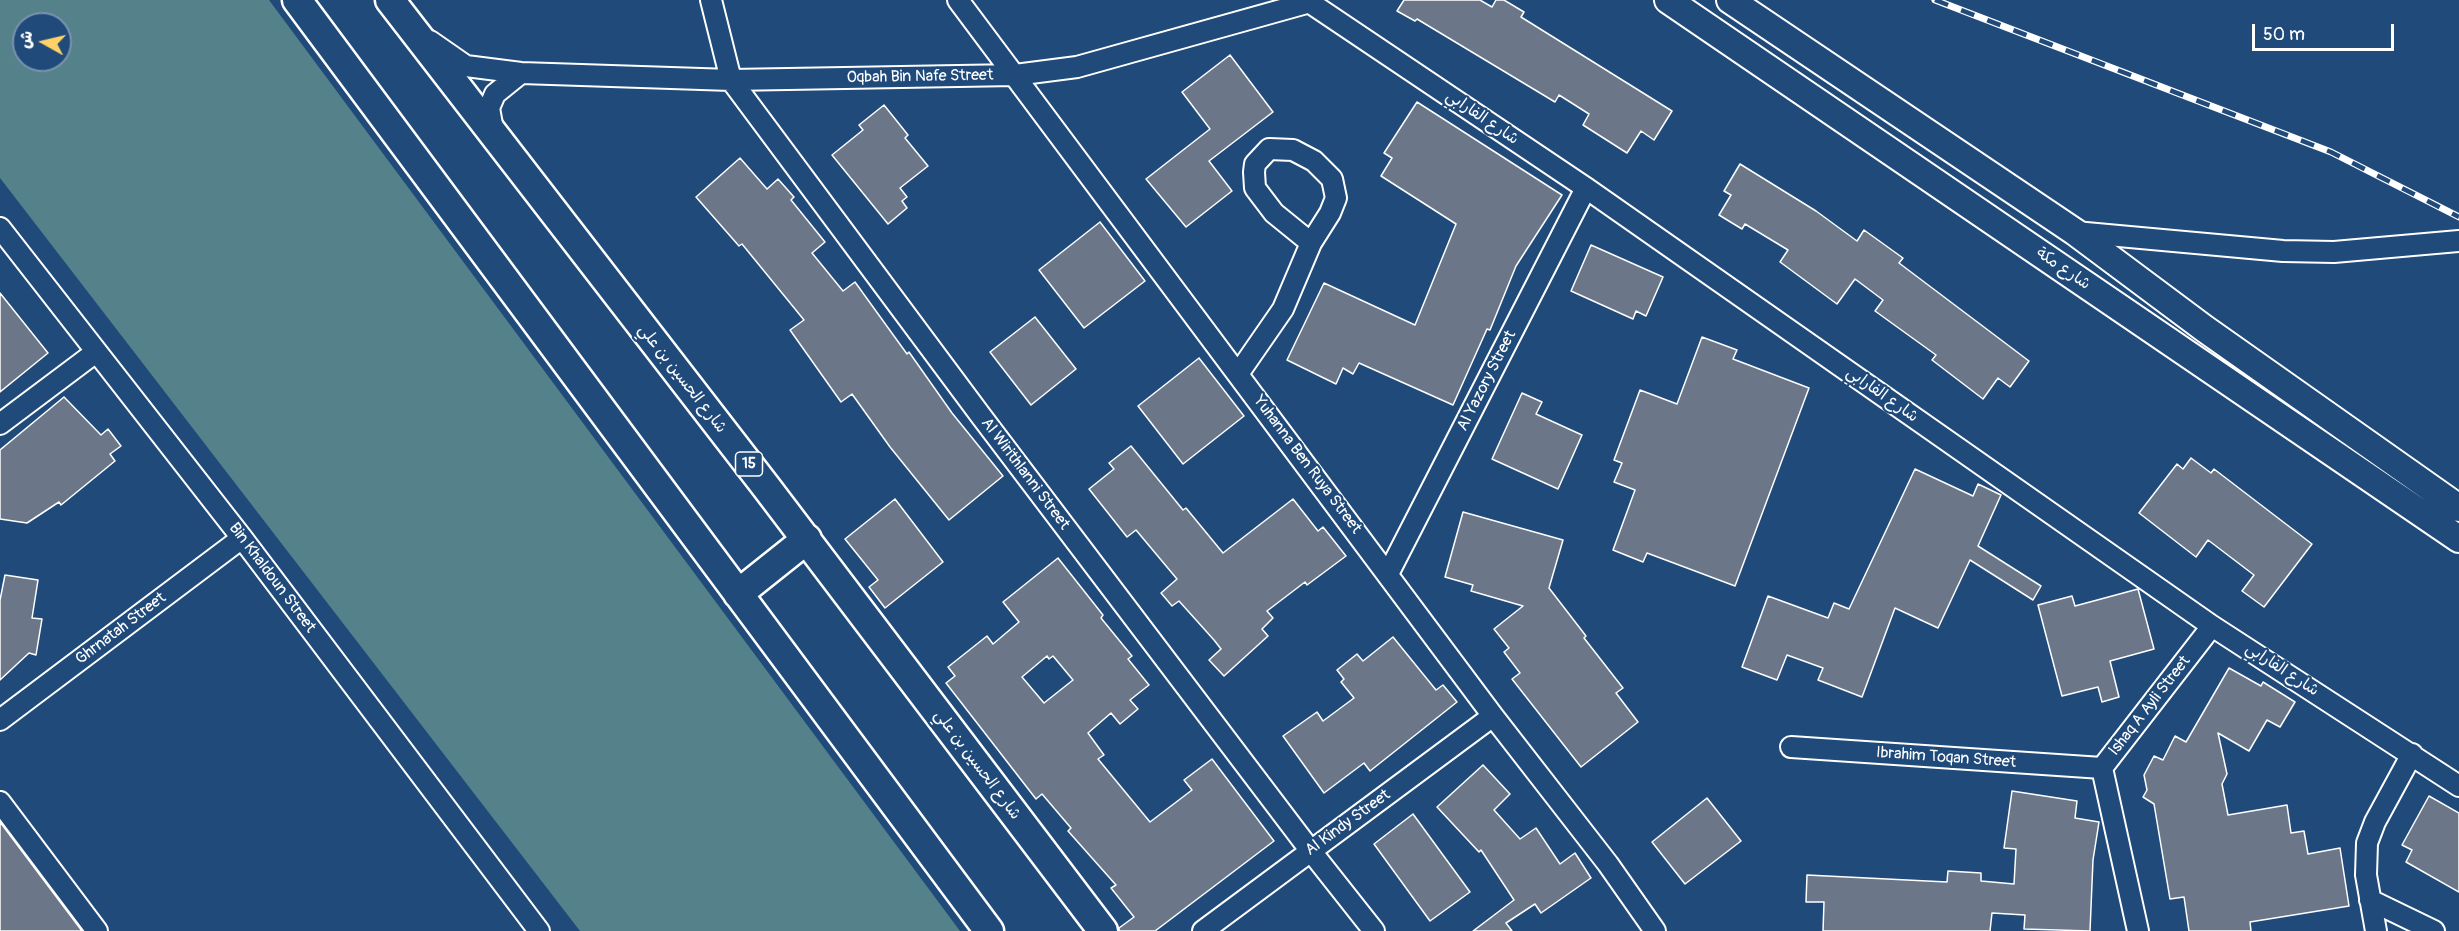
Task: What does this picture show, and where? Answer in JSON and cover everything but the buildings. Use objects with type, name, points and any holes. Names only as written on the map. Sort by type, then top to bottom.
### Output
[{"type":"highway","points":[[297,0],[989,931]]},
{"type":"highway","name":"شارع الحسين بن علي","points":[[390,0],[807,539],[1102,931]]},
{"type":"highway","points":[[738,594],[807,539]]},
{"type":"main road","name":"شارع مكة","points":[[1668,0],[2459,539]]},
{"type":"main road","points":[[1731,0],[2075,232],[2205,329],[2459,508]]},
{"type":"street","name":"Al Wirithlanni Street","points":[[711,0],[731,80],[981,416],[1374,931]]},
{"type":"street","name":"Yuhanna Ben Ruya Street","points":[[958,0],[1493,716],[1608,864],[1655,931]]},
{"type":"street","name":"Oqbah Bin Nafe Street","points":[[412,28],[466,66],[521,73],[731,80],[1016,75],[1077,67],[1308,1]]},
{"type":"street","name":"شارع الفارابي","points":[[1308,1],[1586,189],[2212,626],[2459,786]]},
{"type":"street","points":[[495,138],[489,108],[495,94],[521,73]]},
{"type":"street","points":[[1238,374],[1283,309],[1311,243],[1330,213],[1336,198],[1332,179],[1314,162],[1293,150],[1269,149],[1255,164],[1255,189],[1274,213],[1311,243]]},
{"type":"street","name":"Al Yazory Street","points":[[1388,574],[1586,189]]},
{"type":"street","name":"Bin Khaldoun Street","points":[[0,228],[242,538],[539,931]]},
{"type":"street","points":[[2075,232],[2283,251],[2334,252],[2459,241]]},
{"type":"street","points":[[0,424],[96,352]]},
{"type":"street","name":"Ghrnatah Street","points":[[0,720],[242,538]]},
{"type":"street","name":"Ishaq A Ayli Street","points":[[2138,931],[2102,768],[2212,626]]},
{"type":"street","name":"Al Kindy Street","points":[[1203,931],[1493,716]]},
{"type":"street","name":"Ibrahim Toqan Street","points":[[1791,747],[2102,768]]},
{"type":"street","points":[[2376,931],[2365,861],[2367,843],[2375,822],[2412,754]]},
{"type":"street","points":[[0,802],[98,931]]},
{"type":"street","points":[[2370,900],[2434,931]]},
{"type":"green space","points":[[0,0],[269,0],[960,931],[580,931],[0,178]]},
{"type":"railway","points":[[1935,0],[2331,152],[2459,217]]}]
